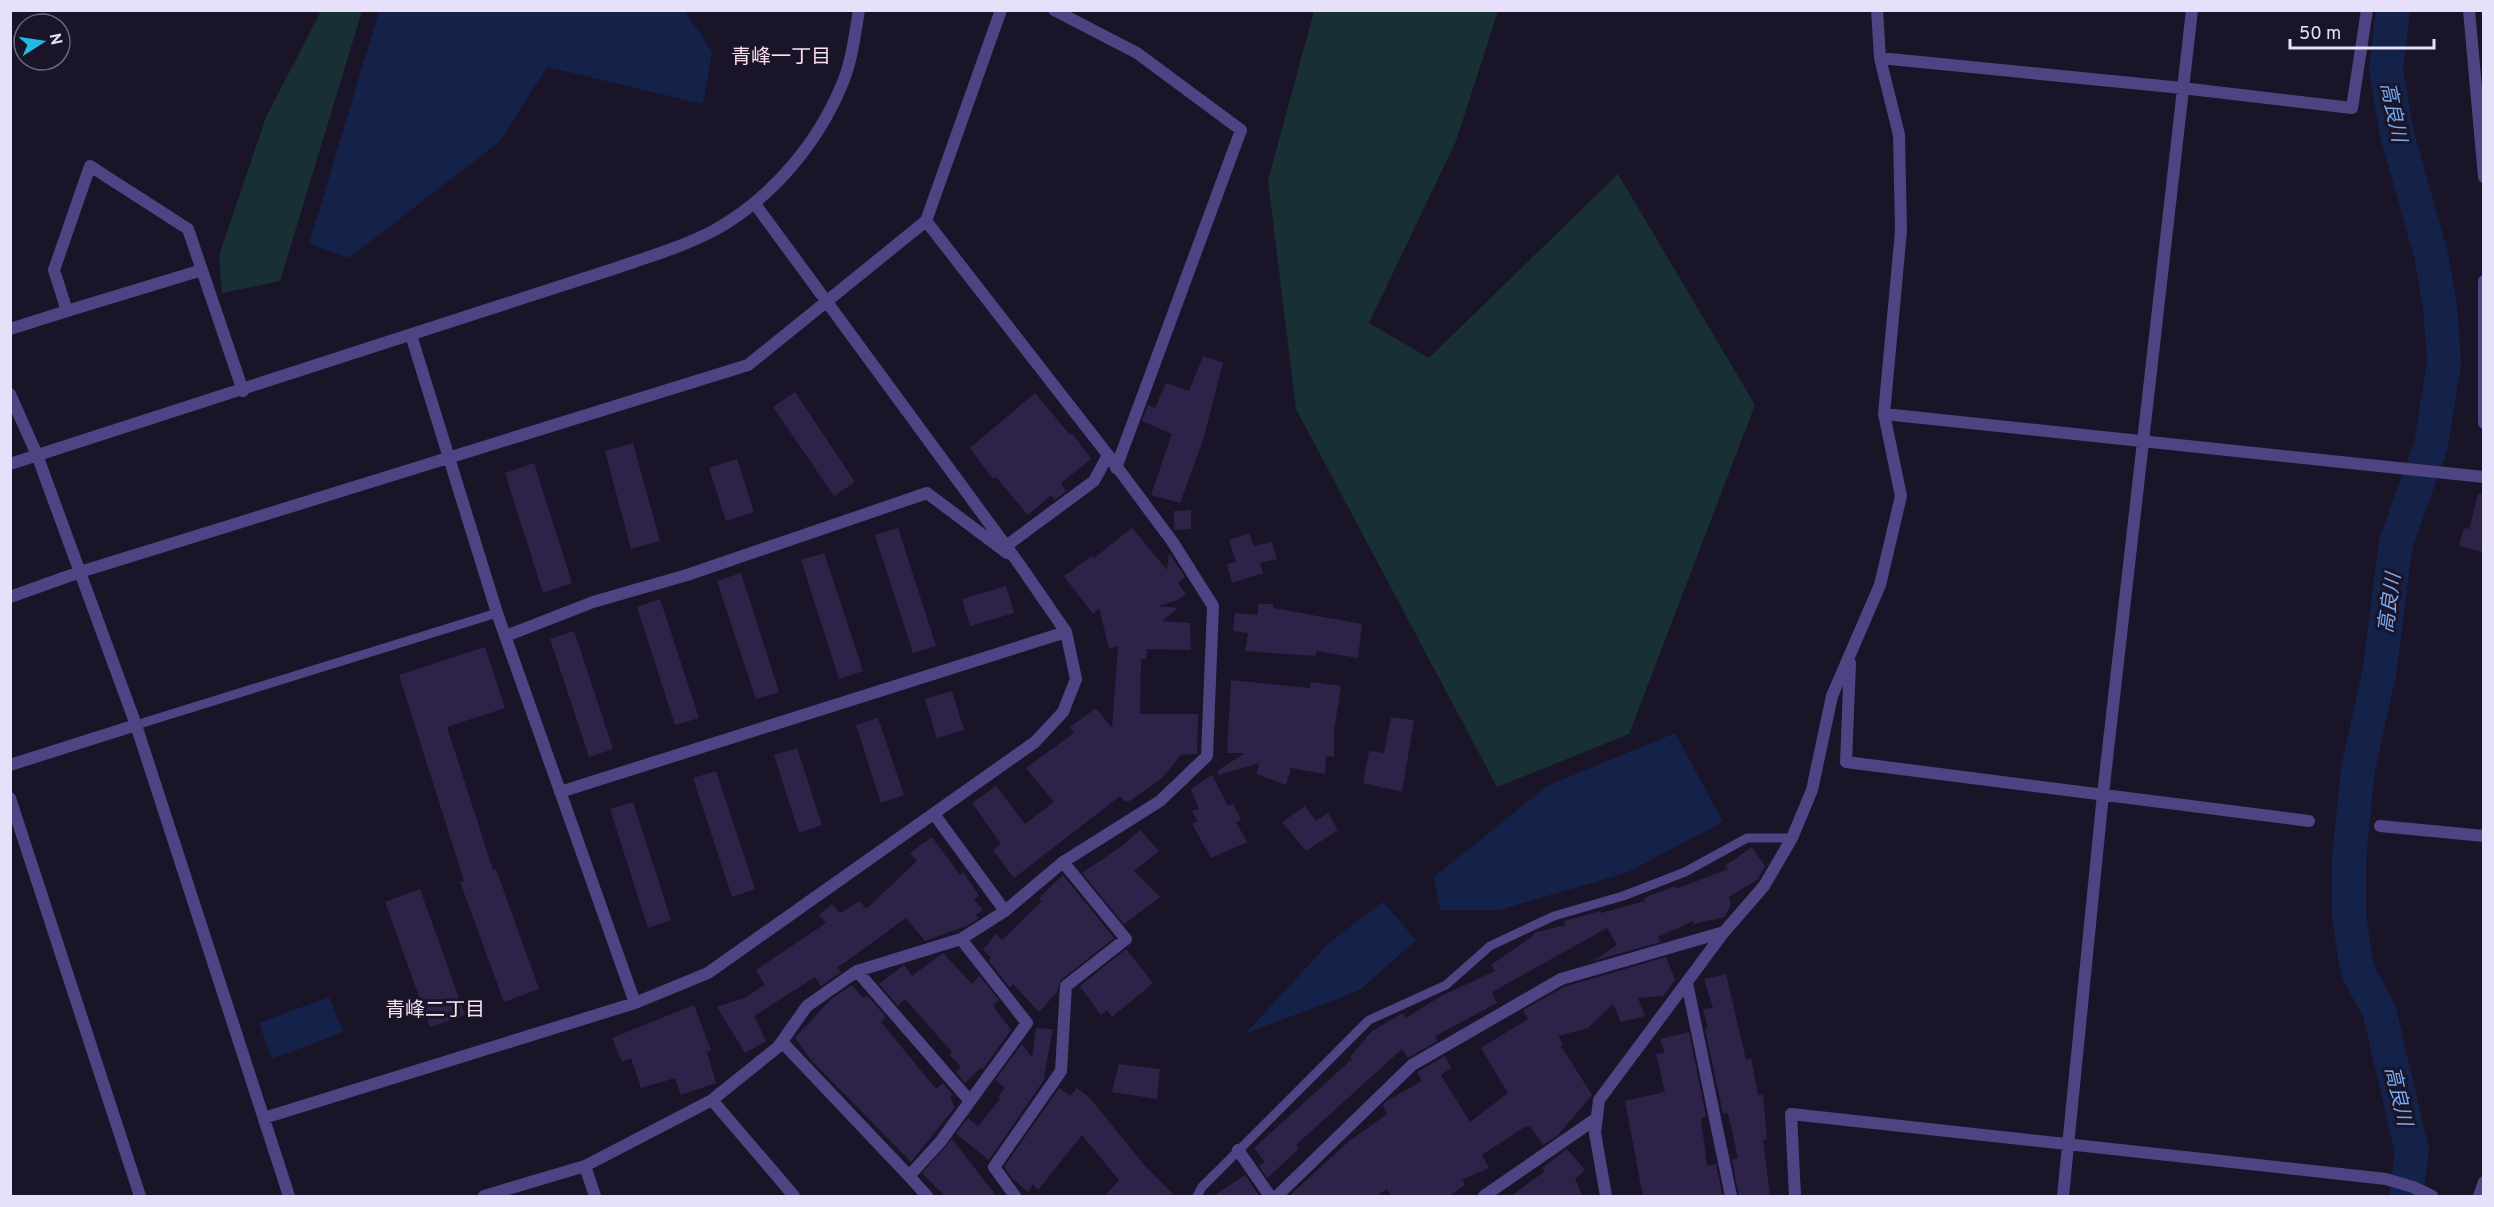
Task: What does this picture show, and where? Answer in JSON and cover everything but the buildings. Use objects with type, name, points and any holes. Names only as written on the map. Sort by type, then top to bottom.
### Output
[{"type":"street","points":[[10,464],[243,391],[672,249],[713,231],[755,204],[779,180],[819,131],[844,81],[859,10]]},
{"type":"street","points":[[10,597],[80,572],[748,365],[926,221],[1001,10]]},
{"type":"street","points":[[1054,10],[1137,53],[1241,130],[1116,468]]},
{"type":"street","points":[[1606,1197],[1596,1142],[1599,1100],[1724,932],[1764,886],[1792,838],[1812,790],[1832,696],[1880,585],[1900,496],[1884,414],[1901,231],[1899,135],[1880,58],[1876,10]]},
{"type":"street","points":[[2063,1197],[2103,794],[2192,10]]},
{"type":"street","points":[[1880,58],[2182,88],[2352,108],[2367,10]]},
{"type":"street","points":[[2469,10],[2484,177]]},
{"type":"street","points":[[67,311],[54,270],[90,166],[188,229],[243,391]]},
{"type":"street","points":[[264,1118],[635,1003],[708,973],[1035,742],[1063,712],[1076,679],[1066,632],[1017,561],[755,204]]},
{"type":"street","points":[[484,1197],[585,1166],[712,1100],[782,1042],[807,1006],[857,971],[961,939],[1005,911],[1063,862],[1160,801],[1208,756],[1213,606],[1172,541],[1108,455],[926,221]]},
{"type":"street","points":[[10,329],[202,270]]},
{"type":"street","points":[[2484,281],[2484,423]]},
{"type":"street","points":[[411,335],[497,613],[635,1003]]},
{"type":"street","points":[[10,394],[37,455],[136,725],[289,1197]]},
{"type":"street","points":[[1884,414],[2484,477]]},
{"type":"street","points":[[1006,546],[1094,481],[1108,455]]},
{"type":"street","points":[[506,636],[593,602],[687,575],[927,493],[1017,561]]},
{"type":"street","points":[[560,792],[1066,632]]},
{"type":"street","points":[[1850,656],[1846,762],[2309,820]]},
{"type":"street","points":[[10,765],[136,725]]},
{"type":"street","points":[[10,798],[140,1197]]},
{"type":"street","points":[[934,814],[1005,911]]},
{"type":"street","points":[[2380,826],[2484,836]]},
{"type":"street","points":[[1015,1197],[994,1167],[1061,1071],[1066,986],[1126,939],[1063,862]]},
{"type":"street","points":[[1277,1197],[1412,1065],[1561,979],[1724,932]]},
{"type":"street","points":[[909,1176],[941,1142],[969,1100],[1027,1023],[961,939]]},
{"type":"street","points":[[857,971],[969,1100]]},
{"type":"street","points":[[1687,983],[1731,1197]]},
{"type":"street","points":[[782,1042],[927,1197]]},
{"type":"street","points":[[712,1100],[794,1197]]},
{"type":"street","points":[[1795,1197],[1791,1114],[2069,1142],[2386,1179],[2432,1197]]},
{"type":"street","points":[[1484,1197],[1597,1118]]},
{"type":"street","points":[[1238,1150],[1270,1197]]},
{"type":"street","points":[[585,1166],[595,1197]]},
{"type":"street","points":[[2479,1197],[2484,1182]]},
{"type":"lane","points":[[136,725],[497,613]]},
{"type":"lane","points":[[1197,1197],[1202,1187],[1369,1020],[1446,985],[1490,946],[1554,916],[1623,896],[1685,872],[1747,838],[1792,838]]},
{"type":"green space","points":[[321,11],[362,11],[280,281],[222,293],[219,256],[266,117]]},
{"type":"green space","points":[[1314,11],[1498,11],[1456,141],[1369,323],[1429,358],[1618,174],[1755,405],[1629,734],[1497,787],[1296,409],[1268,181]]},
{"type":"water","points":[[379,11],[685,11],[712,52],[703,104],[547,67],[500,141],[349,258],[309,244]]},
{"type":"water","points":[[1675,733],[1723,822],[1626,873],[1499,910],[1440,910],[1434,877],[1547,786]]},
{"type":"water","points":[[1383,902],[1416,940],[1360,990],[1245,1034],[1329,943]]},
{"type":"water","points":[[329,997],[343,1032],[272,1059],[259,1023]]},
{"type":"waterway","name":"高良川","points":[[2393,10],[2386,70],[2397,134],[2431,255],[2440,306],[2444,363],[2431,445],[2396,543],[2379,674],[2358,769],[2349,859],[2349,915],[2355,958],[2360,976],[2379,1010],[2412,1151],[2406,1196]]},
{"type":"district","name":"青峰一丁目","points":[[781,56]]},
{"type":"district","name":"青峰二丁目","points":[[435,1009]]}]
